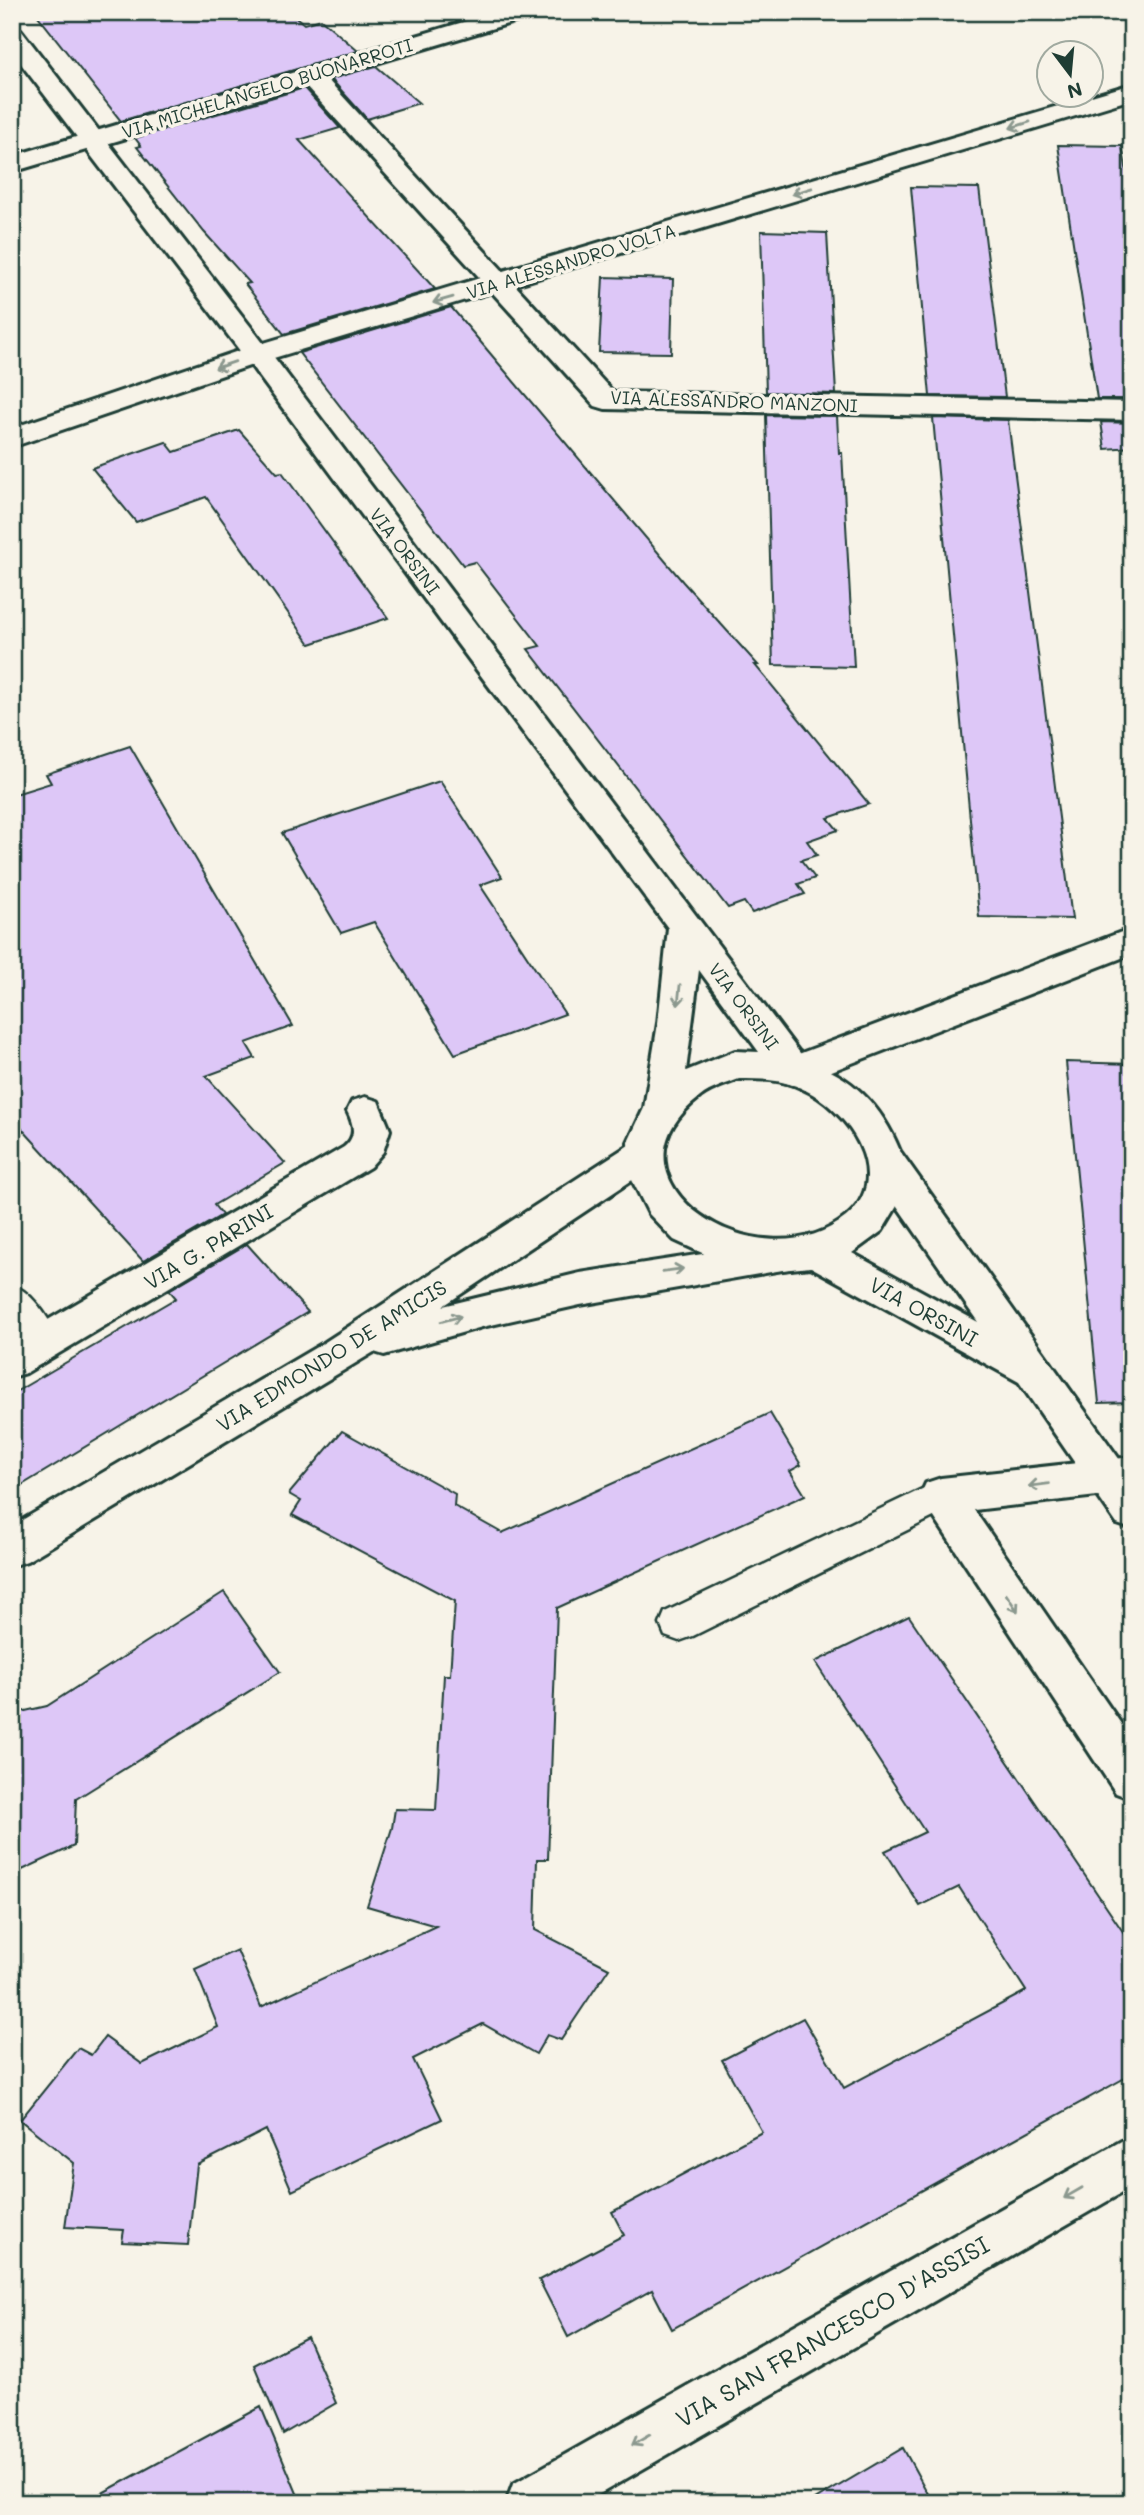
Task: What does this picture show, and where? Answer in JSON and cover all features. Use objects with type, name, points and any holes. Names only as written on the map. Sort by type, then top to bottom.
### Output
[{"type":"street","name":"VIA MICHELANGELO BUONARROTI","points":[[12,163],[523,12]]},
{"type":"street","name":"VIA ORSINI","points":[[12,35],[257,354],[793,1071]]},
{"type":"street","name":"VIA ALESSANDRO MANZONI","points":[[310,75],[605,400],[1132,411]]},
{"type":"street","name":"VIA ALESSANDRO VOLTA","points":[[12,438],[257,354],[501,283],[1132,91]]},
{"type":"street","name":"VIA ORSINI","points":[[662,1107],[676,1023],[685,927]]},
{"type":"street","points":[[793,1071],[1132,940]]},
{"type":"street","points":[[735,1065],[764,1065],[793,1071],[821,1081],[864,1114],[878,1136],[885,1159],[885,1183],[878,1206],[864,1228],[841,1242],[800,1254],[726,1248],[699,1236],[677,1221],[659,1201],[648,1178],[645,1153],[650,1128],[662,1107],[681,1088],[706,1074],[735,1065]]},
{"type":"street","name":"VIA G. PARINI","points":[[28,1353],[357,1157],[366,1150],[373,1132],[371,1120],[365,1111]]},
{"type":"street","name":"VIA EDMONDO DE AMICIS","points":[[12,1548],[339,1354],[645,1153]]},
{"type":"street","name":"VIA ORSINI","points":[[885,1159],[1033,1372],[1119,1476],[1132,1511]]},
{"type":"street","name":"VIA ORSINI","points":[[800,1254],[1033,1372]]},
{"type":"street","name":"VIA EDMONDO DE AMICIS","points":[[339,1354],[448,1319],[558,1292],[668,1271],[800,1254]]},
{"type":"street","points":[[1119,1476],[940,1496],[1132,1779]]},
{"type":"street","name":"VIA SAN FRANCESCO D'ASSISI","points":[[531,2503],[1132,2159]]},
{"type":"lane","points":[[12,1299],[28,1353]]},
{"type":"lane","points":[[679,1624],[940,1496]]},
{"type":"building","points":[[35,12],[290,12],[304,24],[321,19],[358,51],[121,121]]},
{"type":"building","points":[[376,66],[419,103],[367,119],[331,79]]},
{"type":"building","points":[[304,88],[340,128],[299,140],[435,289],[284,334],[245,284],[250,283],[204,232],[137,147],[141,146],[135,138]]},
{"type":"building","points":[[1058,145],[1122,146],[1132,199],[1132,399],[1097,399]]},
{"type":"building","points":[[911,187],[979,188],[1005,397],[930,396]]},
{"type":"building","points":[[761,231],[827,233],[836,394],[766,392]]},
{"type":"building","points":[[603,277],[673,279],[671,353],[599,352]]},
{"type":"building","points":[[451,307],[683,582],[758,665],[755,665],[869,804],[828,818],[838,830],[807,841],[817,855],[801,860],[815,878],[798,884],[805,894],[752,913],[744,902],[728,908],[528,649],[540,646],[475,562],[463,565],[299,353]]},
{"type":"building","points":[[766,415],[837,416],[839,453],[842,453],[854,667],[773,665]]},
{"type":"building","points":[[933,418],[1008,420],[1072,919],[979,917]]},
{"type":"building","points":[[1101,422],[1132,423],[1132,447],[1105,449]]},
{"type":"building","points":[[239,430],[277,473],[282,472],[388,618],[310,644],[206,497],[136,522],[92,468],[166,442],[174,452]]},
{"type":"building","points":[[130,746],[293,1026],[246,1043],[255,1058],[206,1076],[285,1163],[214,1205],[222,1215],[143,1261],[12,1118],[12,795],[51,783],[46,774]]},
{"type":"building","points":[[440,781],[502,877],[480,885],[565,1014],[455,1054],[374,922],[341,933],[282,833]]},
{"type":"building","points":[[1066,1062],[1132,1064],[1132,1402],[1099,1403]]},
{"type":"building","points":[[247,1244],[308,1312],[12,1491],[12,1394],[176,1298],[169,1290]]},
{"type":"building","points":[[770,1413],[801,1465],[790,1471],[805,1495],[557,1608],[548,1859],[537,1859],[535,1930],[609,1968],[561,2040],[547,2035],[536,2054],[483,2024],[413,2059],[442,2119],[292,2191],[266,2130],[197,2165],[188,2245],[122,2242],[124,2230],[65,2227],[74,2163],[20,2120],[78,2048],[91,2055],[105,2037],[142,2064],[218,2027],[195,1969],[237,1950],[261,2007],[436,1926],[367,1906],[392,1828],[395,1809],[436,1810],[444,1675],[450,1675],[455,1601],[292,1515],[301,1501],[289,1494],[342,1431],[455,1494],[454,1506],[502,1533]]},
{"type":"building","points":[[224,1592],[280,1672],[76,1799],[74,1846],[20,1871],[12,1812],[12,1714],[47,1706]]},
{"type":"building","points":[[909,1616],[1132,1945],[1132,2074],[672,2329],[652,2290],[568,2337],[539,2280],[624,2235],[612,2212],[762,2132],[722,2060],[803,2018],[844,2088],[1026,1991],[959,1887],[920,1906],[885,1851],[925,1832],[815,1662]]},
{"type":"building","points":[[307,2337],[336,2403],[283,2434],[254,2365]]},
{"type":"building","points":[[261,2407],[301,2503],[84,2503]]},
{"type":"building","points":[[903,2448],[933,2503],[810,2503]]}]
